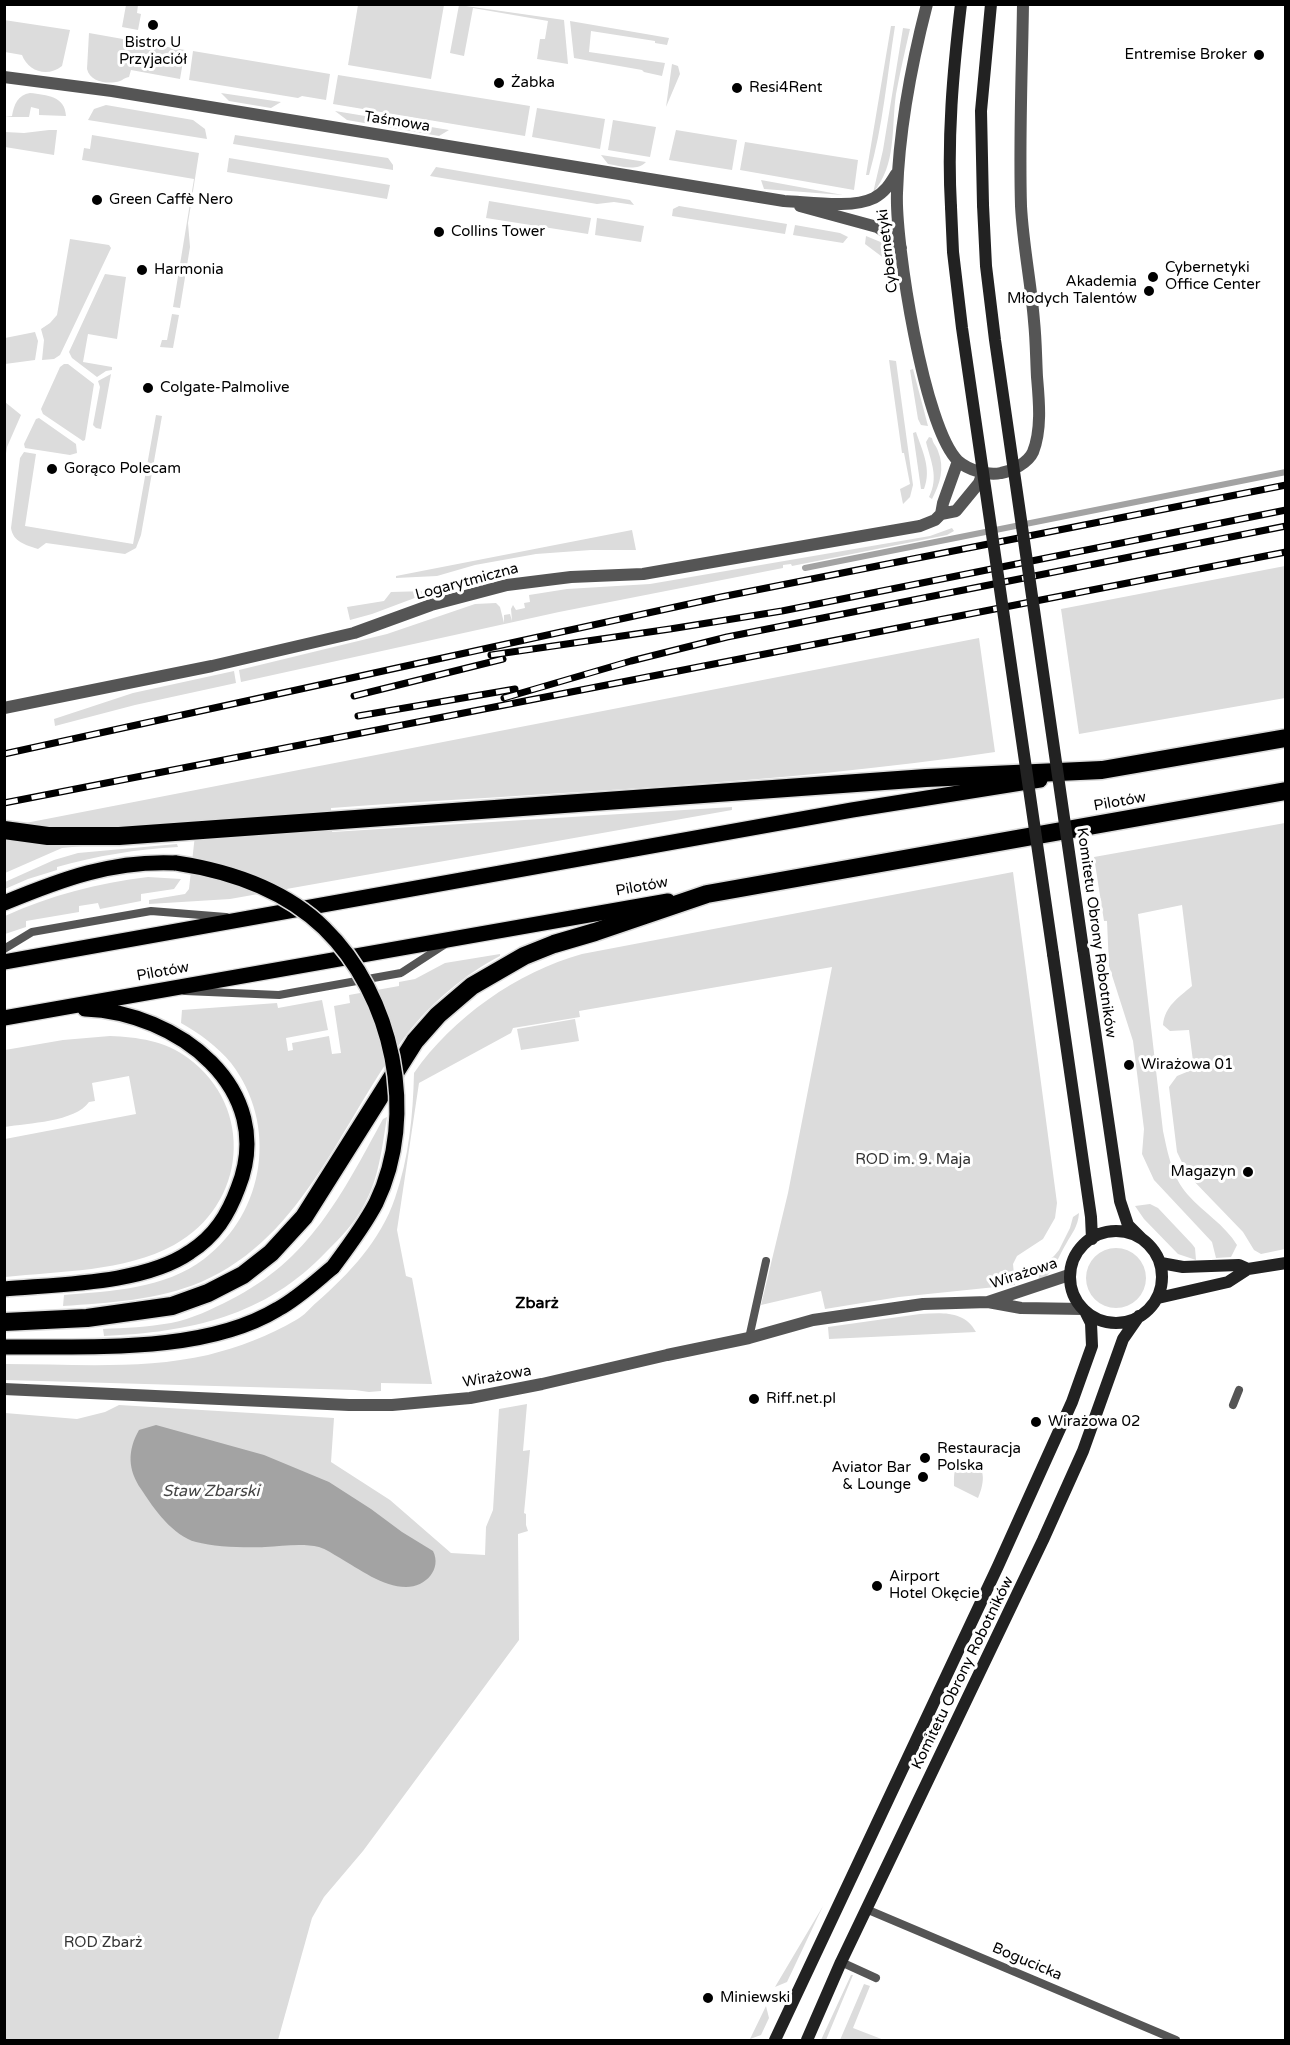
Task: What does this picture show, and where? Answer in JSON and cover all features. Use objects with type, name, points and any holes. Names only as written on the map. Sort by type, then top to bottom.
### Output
[{"type":"highway","points":[[4,830],[48,836],[119,836],[927,778],[1102,770],[1286,738]]},
{"type":"highway","name":"Pilotów","points":[[707,894],[1286,791]]},
{"type":"highway","points":[[4,1322],[87,1318],[172,1306],[208,1293],[243,1275],[271,1253],[304,1217],[415,1041],[438,1015],[472,986],[524,956],[554,944],[707,894]]},
{"type":"main road","points":[[4,962],[852,810],[1102,770]]},
{"type":"main road","points":[[4,903],[70,877],[116,865],[176,863],[212,869],[243,879],[283,898],[304,912],[323,927],[348,956],[372,996],[383,1021],[396,1082],[396,1126],[392,1152],[386,1177],[376,1202],[359,1233],[333,1267],[278,1310],[246,1325],[198,1338],[144,1346],[4,1347]]},
{"type":"main road","name":"Pilotów","points":[[4,1018],[707,894]]},
{"type":"main road","points":[[4,1289],[118,1278],[160,1267],[188,1254],[211,1236],[229,1212],[242,1179],[248,1144],[242,1110],[228,1082],[212,1062],[196,1048],[156,1026],[121,1014],[58,1009]]},
{"type":"street","name":"Cybernetyki","points":[[927,4],[914,51],[906,98],[897,200],[910,310],[925,380],[938,428],[958,460]]},
{"type":"street","points":[[961,4],[952,104],[949,178],[953,252],[962,328],[1092,1217],[1092,1239]]},
{"type":"street","name":"Komitetu Obrony Robotników","points":[[991,4],[981,111],[986,266],[1120,1201],[1128,1225],[1142,1239]]},
{"type":"street","points":[[941,514],[958,460],[983,472],[999,473],[1013,469],[1029,458],[1033,452],[1039,417],[1034,320],[1025,255],[1022,207],[1020,115],[1023,4]]},
{"type":"street","name":"Taśmowa","points":[[4,77],[112,91],[784,201],[844,203],[871,199],[888,188],[899,170]]},
{"type":"street","name":"Taśmowa","points":[[784,201],[873,226],[885,232],[901,248]]},
{"type":"street","name":"Logarytmiczna","points":[[4,708],[212,666],[354,633],[431,605],[501,586],[571,577],[643,574],[907,529],[926,524],[941,514],[956,511],[979,483],[983,472]]},
{"type":"street","points":[[1116,1232],[1142,1239],[1152,1247],[1161,1263],[1162,1282],[1158,1298],[1148,1311],[1129,1320],[1108,1321],[1085,1311],[1073,1293],[1069,1275],[1073,1258],[1092,1239],[1104,1234],[1116,1232]]},
{"type":"street","points":[[1161,1263],[1182,1267],[1239,1265],[1248,1269]]},
{"type":"street","points":[[1158,1298],[1228,1282],[1248,1269],[1286,1263]]},
{"type":"street","name":"Wirażowa","points":[[988,1302],[1069,1275]]},
{"type":"street","name":"Wirażowa","points":[[4,1389],[392,1405],[470,1398],[749,1338],[813,1320],[923,1304],[988,1302],[1021,1308],[1085,1311]]},
{"type":"street","name":"Komitetu Obrony Robotników","points":[[775,2040],[1008,1545],[1072,1402],[1092,1346],[1091,1323],[1085,1311]]},
{"type":"street","name":"Komitetu Obrony Robotników","points":[[807,2040],[866,1909],[1043,1540],[1083,1451],[1124,1339],[1139,1316]]},
{"type":"lane","points":[[4,949],[32,932],[151,911],[245,919]]},
{"type":"lane","points":[[164,990],[279,995],[401,973],[443,945],[467,937]]},
{"type":"lane","points":[[749,1338],[766,1261]]},
{"type":"lane","points":[[1233,1405],[1239,1390]]},
{"type":"lane","name":"Bogucicka","points":[[866,1909],[1176,2040]]},
{"type":"lane","points":[[841,1962],[876,1978]]},
{"type":"green space","points":[[126,5],[138,5],[137,13],[141,14],[138,30],[122,27]]},
{"type":"green space","points":[[358,5],[444,5],[431,79],[348,65]]},
{"type":"green space","points":[[459,5],[564,20],[568,64],[537,59],[540,39],[545,39],[548,21],[473,8],[464,56],[450,53]]},
{"type":"green space","points":[[4,20],[70,30],[62,66],[50,72],[39,71],[33,69],[22,55],[5,52]]},
{"type":"green space","points":[[570,21],[669,38],[667,45],[591,31],[589,52],[665,63],[662,76],[642,70],[574,58]]},
{"type":"green space","points":[[891,26],[895,26],[881,120],[874,157],[869,175],[866,175]]},
{"type":"green space","points":[[903,28],[910,29],[896,94],[890,158],[881,182],[873,193],[883,150]]},
{"type":"green space","points":[[89,33],[185,50],[180,79],[131,70],[129,77],[118,82],[94,79],[87,69]]},
{"type":"green space","points":[[193,51],[330,74],[326,100],[302,96],[298,98],[189,80]]},
{"type":"green space","points":[[672,64],[678,66],[680,74],[666,107]]},
{"type":"green space","points":[[338,75],[530,106],[525,136],[333,104]]},
{"type":"green space","points":[[30,93],[59,100],[65,109],[66,116],[39,115],[39,109],[31,107],[29,117],[5,117],[12,116],[17,101]]},
{"type":"green space","points":[[221,93],[281,102],[271,108],[229,101]]},
{"type":"green space","points":[[106,105],[193,120],[205,129],[207,139],[88,120],[94,109]]},
{"type":"green space","points":[[537,108],[605,119],[600,149],[532,137]]},
{"type":"green space","points":[[335,111],[449,130],[439,136],[347,120]]},
{"type":"green space","points":[[613,120],[656,127],[650,157],[608,150]]},
{"type":"green space","points":[[57,130],[54,155],[5,147],[5,132],[24,133]]},
{"type":"green space","points":[[676,130],[737,140],[732,170],[669,160]]},
{"type":"green space","points":[[92,135],[199,153],[188,223],[190,247],[180,308],[173,307],[194,179],[82,160],[84,148],[90,149]]},
{"type":"green space","points":[[235,135],[388,158],[393,165],[393,170],[233,144]]},
{"type":"green space","points":[[745,142],[858,160],[854,190],[740,170]]},
{"type":"green space","points":[[601,155],[646,162],[638,167],[623,167],[608,164]]},
{"type":"green space","points":[[229,158],[390,185],[387,199],[227,172]]},
{"type":"green space","points":[[436,167],[630,200],[634,205],[614,202],[597,204],[430,176]]},
{"type":"green space","points":[[761,180],[843,195],[764,189]]},
{"type":"green space","points":[[489,201],[591,218],[588,234],[486,218]]},
{"type":"green space","points":[[679,206],[787,224],[785,234],[672,216],[673,209]]},
{"type":"green space","points":[[597,218],[644,226],[641,242],[595,235]]},
{"type":"green space","points":[[795,225],[840,233],[848,237],[843,243],[793,235]]},
{"type":"green space","points":[[866,236],[883,243],[889,257],[885,259],[865,244]]},
{"type":"green space","points":[[70,239],[109,245],[111,248],[60,355],[54,359],[42,360],[44,340],[41,329],[57,315]]},
{"type":"green space","points":[[105,274],[126,277],[117,339],[88,334],[83,362],[112,367],[112,370],[97,377],[72,358],[69,352]]},
{"type":"green space","points":[[172,314],[179,315],[173,348],[160,347],[162,340],[167,340]]},
{"type":"green space","points":[[35,332],[38,341],[35,360],[5,364],[5,338]]},
{"type":"green space","points":[[889,360],[896,361],[913,485],[910,497],[903,504],[900,489],[910,484],[904,453],[902,453]]},
{"type":"green space","points":[[68,364],[94,384],[83,441],[43,414],[41,409],[60,367]]},
{"type":"green space","points":[[913,369],[928,426],[921,425],[918,419],[910,370]]},
{"type":"green space","points":[[111,374],[101,429],[96,428],[93,425],[100,387],[98,381]]},
{"type":"green space","points":[[5,402],[21,415],[7,447],[5,460]]},
{"type":"green space","points":[[156,415],[162,416],[141,535],[136,548],[125,554],[46,543],[38,549],[14,537],[11,528],[20,458],[24,452],[36,454],[25,526],[133,544]]},
{"type":"green space","points":[[39,418],[76,444],[77,453],[70,455],[25,448],[24,444],[36,419]]},
{"type":"green space","points":[[916,432],[927,467],[924,489],[921,489],[913,433]]},
{"type":"green space","points":[[929,437],[932,438],[937,449],[941,464],[939,482],[932,499],[929,497],[934,476],[926,442]]},
{"type":"green space","points":[[952,528],[954,531],[947,535],[792,566],[791,564],[783,565],[783,568],[559,612],[241,682],[239,670],[387,634],[475,604],[496,603],[500,607],[504,623],[504,615],[510,614],[512,621],[513,605],[516,610],[525,608],[524,603],[530,602],[529,595],[567,589],[650,584],[930,536]]},
{"type":"green space","points":[[632,530],[636,550],[536,554],[475,565],[437,576],[396,578],[396,576]]},
{"type":"green space","points":[[1285,566],[1285,698],[1079,734],[1061,609]]},
{"type":"green space","points":[[428,591],[428,593],[372,614],[350,620],[347,607],[384,601],[391,592]]},
{"type":"green space","points":[[979,638],[995,752],[746,780],[331,808],[332,832],[732,807],[732,810],[230,899],[149,904],[149,900],[185,894],[189,889],[195,835],[62,848],[5,873],[5,827]]},
{"type":"green space","points":[[234,671],[236,683],[135,705],[55,726],[54,719],[133,693]]},
{"type":"green space","points":[[1285,823],[1285,1249],[1261,1254],[1254,1250],[1243,1232],[1188,1175],[1177,1152],[1169,1087],[1177,1076],[1194,1069],[1189,1030],[1170,1031],[1163,1025],[1169,1007],[1192,986],[1182,905],[1138,914],[1163,1131],[1171,1165],[1183,1188],[1237,1245],[1231,1257],[1216,1258],[1212,1242],[1154,1180],[1142,1154],[1144,1129],[1133,1041],[1109,966],[1107,921],[1104,921],[1094,857]]},
{"type":"green space","points":[[177,844],[178,847],[132,851],[72,863],[5,889],[5,882],[54,860],[78,853]]},
{"type":"green space","name":"ROD im. 9. Maja","points":[[1013,872],[1057,1203],[1055,1218],[1043,1239],[1017,1256],[1013,1264],[1015,1285],[899,1297],[825,1309],[821,1291],[761,1305],[788,1193],[832,967],[579,1011],[580,1017],[513,1028],[511,1033],[419,1083],[397,1230],[406,1276],[412,1278],[432,1384],[381,1383],[381,1391],[369,1392],[5,1380],[5,1364],[158,1363],[208,1355],[264,1336],[302,1316],[341,1280],[363,1255],[389,1213],[400,1183],[407,1152],[414,1073],[429,1053],[467,1016],[510,985],[534,972],[582,954]]},
{"type":"green space","points":[[148,877],[181,879],[174,889],[141,894],[141,901],[100,909],[98,903],[79,906],[79,912],[26,921],[26,927],[5,934],[5,916],[22,909],[75,891]]},
{"type":"green space","points":[[500,954],[449,990],[416,1022],[384,1067],[319,1173],[295,1206],[268,1236],[237,1262],[201,1282],[168,1293],[116,1302],[63,1306],[64,1295],[137,1287],[155,1283],[189,1269],[225,1240],[241,1217],[252,1192],[258,1166],[259,1139],[255,1113],[246,1087],[231,1063],[220,1051],[181,1023],[182,1010],[277,1003],[278,1008],[322,1000],[328,1030],[286,1038],[288,1051],[293,1050],[292,1043],[329,1036],[332,1054],[341,1053],[334,1006],[350,1003],[349,995],[399,986],[399,982],[415,979],[445,963]]},
{"type":"green space","points":[[575,1019],[579,1041],[521,1050],[517,1029]]},
{"type":"green space","points":[[110,1036],[130,1037],[161,1044],[188,1058],[210,1078],[224,1102],[232,1128],[234,1155],[228,1181],[216,1206],[198,1227],[174,1245],[155,1254],[134,1261],[91,1269],[5,1277],[5,1139],[136,1114],[129,1076],[92,1083],[95,1101],[89,1102],[73,1114],[62,1118],[5,1127],[5,1050],[63,1040]]},
{"type":"green space","points":[[387,1117],[377,1174],[364,1205],[342,1235],[303,1273],[278,1292],[224,1317],[166,1330],[104,1336],[103,1329],[171,1323],[187,1319],[230,1300],[258,1284],[303,1245],[321,1223],[338,1199],[383,1119]]},
{"type":"green space","points":[[1150,1204],[1158,1208],[1192,1244],[1195,1248],[1196,1260],[1178,1254],[1144,1219],[1135,1206]]},
{"type":"green space","points":[[1079,1213],[1074,1230],[1055,1265],[1038,1283],[1040,1267],[1059,1250],[1073,1217]]},
{"type":"green space","points":[[1116,1248],[1128,1250],[1141,1261],[1146,1278],[1144,1290],[1133,1303],[1116,1308],[1104,1306],[1091,1295],[1086,1278],[1088,1266],[1099,1253]]},
{"type":"green space","points":[[944,1313],[959,1316],[976,1332],[829,1339],[828,1327],[920,1314]]},
{"type":"green space","name":"ROD Zbarż","points":[[527,1404],[523,1451],[530,1450],[524,1513],[528,1531],[518,1534],[519,1640],[363,1851],[324,1897],[312,1918],[278,2040],[5,2040],[5,1413],[77,1419],[105,1412],[119,1405],[334,1418],[331,1462],[390,1500],[451,1553],[485,1555],[486,1527],[493,1510],[499,1409]]},
{"type":"green space","points":[[967,1459],[974,1461],[983,1474],[978,1498],[954,1486],[954,1473],[957,1466]]},
{"type":"green space","points":[[823,1906],[787,1982],[775,1987]]},
{"type":"green space","points":[[853,1975],[826,2040],[821,2040]]},
{"type":"green space","points":[[864,1984],[870,1986],[853,2028],[884,2040],[840,2040]]},
{"type":"green space","points":[[766,2006],[769,2018],[761,2035],[750,2039]]},
{"type":"water","name":"Staw Zbarski","points":[[156,1425],[264,1455],[329,1482],[433,1551],[434,1570],[420,1584],[397,1586],[372,1577],[319,1547],[299,1545],[230,1547],[204,1544],[188,1539],[172,1528],[158,1513],[137,1482],[131,1468],[132,1445],[139,1430]]},
{"type":"waterway","points":[[805,568],[1286,472]]},
{"type":"railway","points":[[4,754],[721,597],[1286,485]]},
{"type":"railway","points":[[491,655],[782,611],[1286,510]]},
{"type":"railway","points":[[504,698],[631,661],[727,637],[1286,526]]},
{"type":"railway","points":[[4,803],[1286,552]]},
{"type":"railway","points":[[354,696],[503,659]]},
{"type":"railway","points":[[358,716],[515,689]]},
{"type":"place","name":"Bistro U Przyjaciół","points":[[153,25]]},
{"type":"place","name":"Entremise Broker","points":[[1259,55]]},
{"type":"place","name":"Żabka","points":[[499,83]]},
{"type":"place","name":"Resi4Rent","points":[[737,88]]},
{"type":"place","name":"Green Caffè Nero","points":[[97,200]]},
{"type":"place","name":"Collins Tower","points":[[439,232]]},
{"type":"place","name":"Harmonia","points":[[142,270]]},
{"type":"place","name":"Cybernetyki Office Center","points":[[1153,277]]},
{"type":"place","name":"Akademia Młodych Talentów","points":[[1149,291]]},
{"type":"place","name":"Colgate-Palmolive","points":[[148,388]]},
{"type":"place","name":"Gorąco Polecam","points":[[52,469]]},
{"type":"place","name":"Wirażowa 01","points":[[1129,1065]]},
{"type":"place","name":"Magazyn","points":[[1248,1172]]},
{"type":"place","name":"Riff.net.pl","points":[[754,1399]]},
{"type":"place","name":"Wirażowa 02","points":[[1036,1422]]},
{"type":"place","name":"Restauracja Polska","points":[[925,1458]]},
{"type":"place","name":"Aviator Bar & Lounge","points":[[923,1477]]},
{"type":"place","name":"Airport Hotel Okęcie","points":[[877,1586]]},
{"type":"place","name":"Miniewski","points":[[708,1998]]},
{"type":"district","name":"Zbarż","points":[[537,1304]]}]
